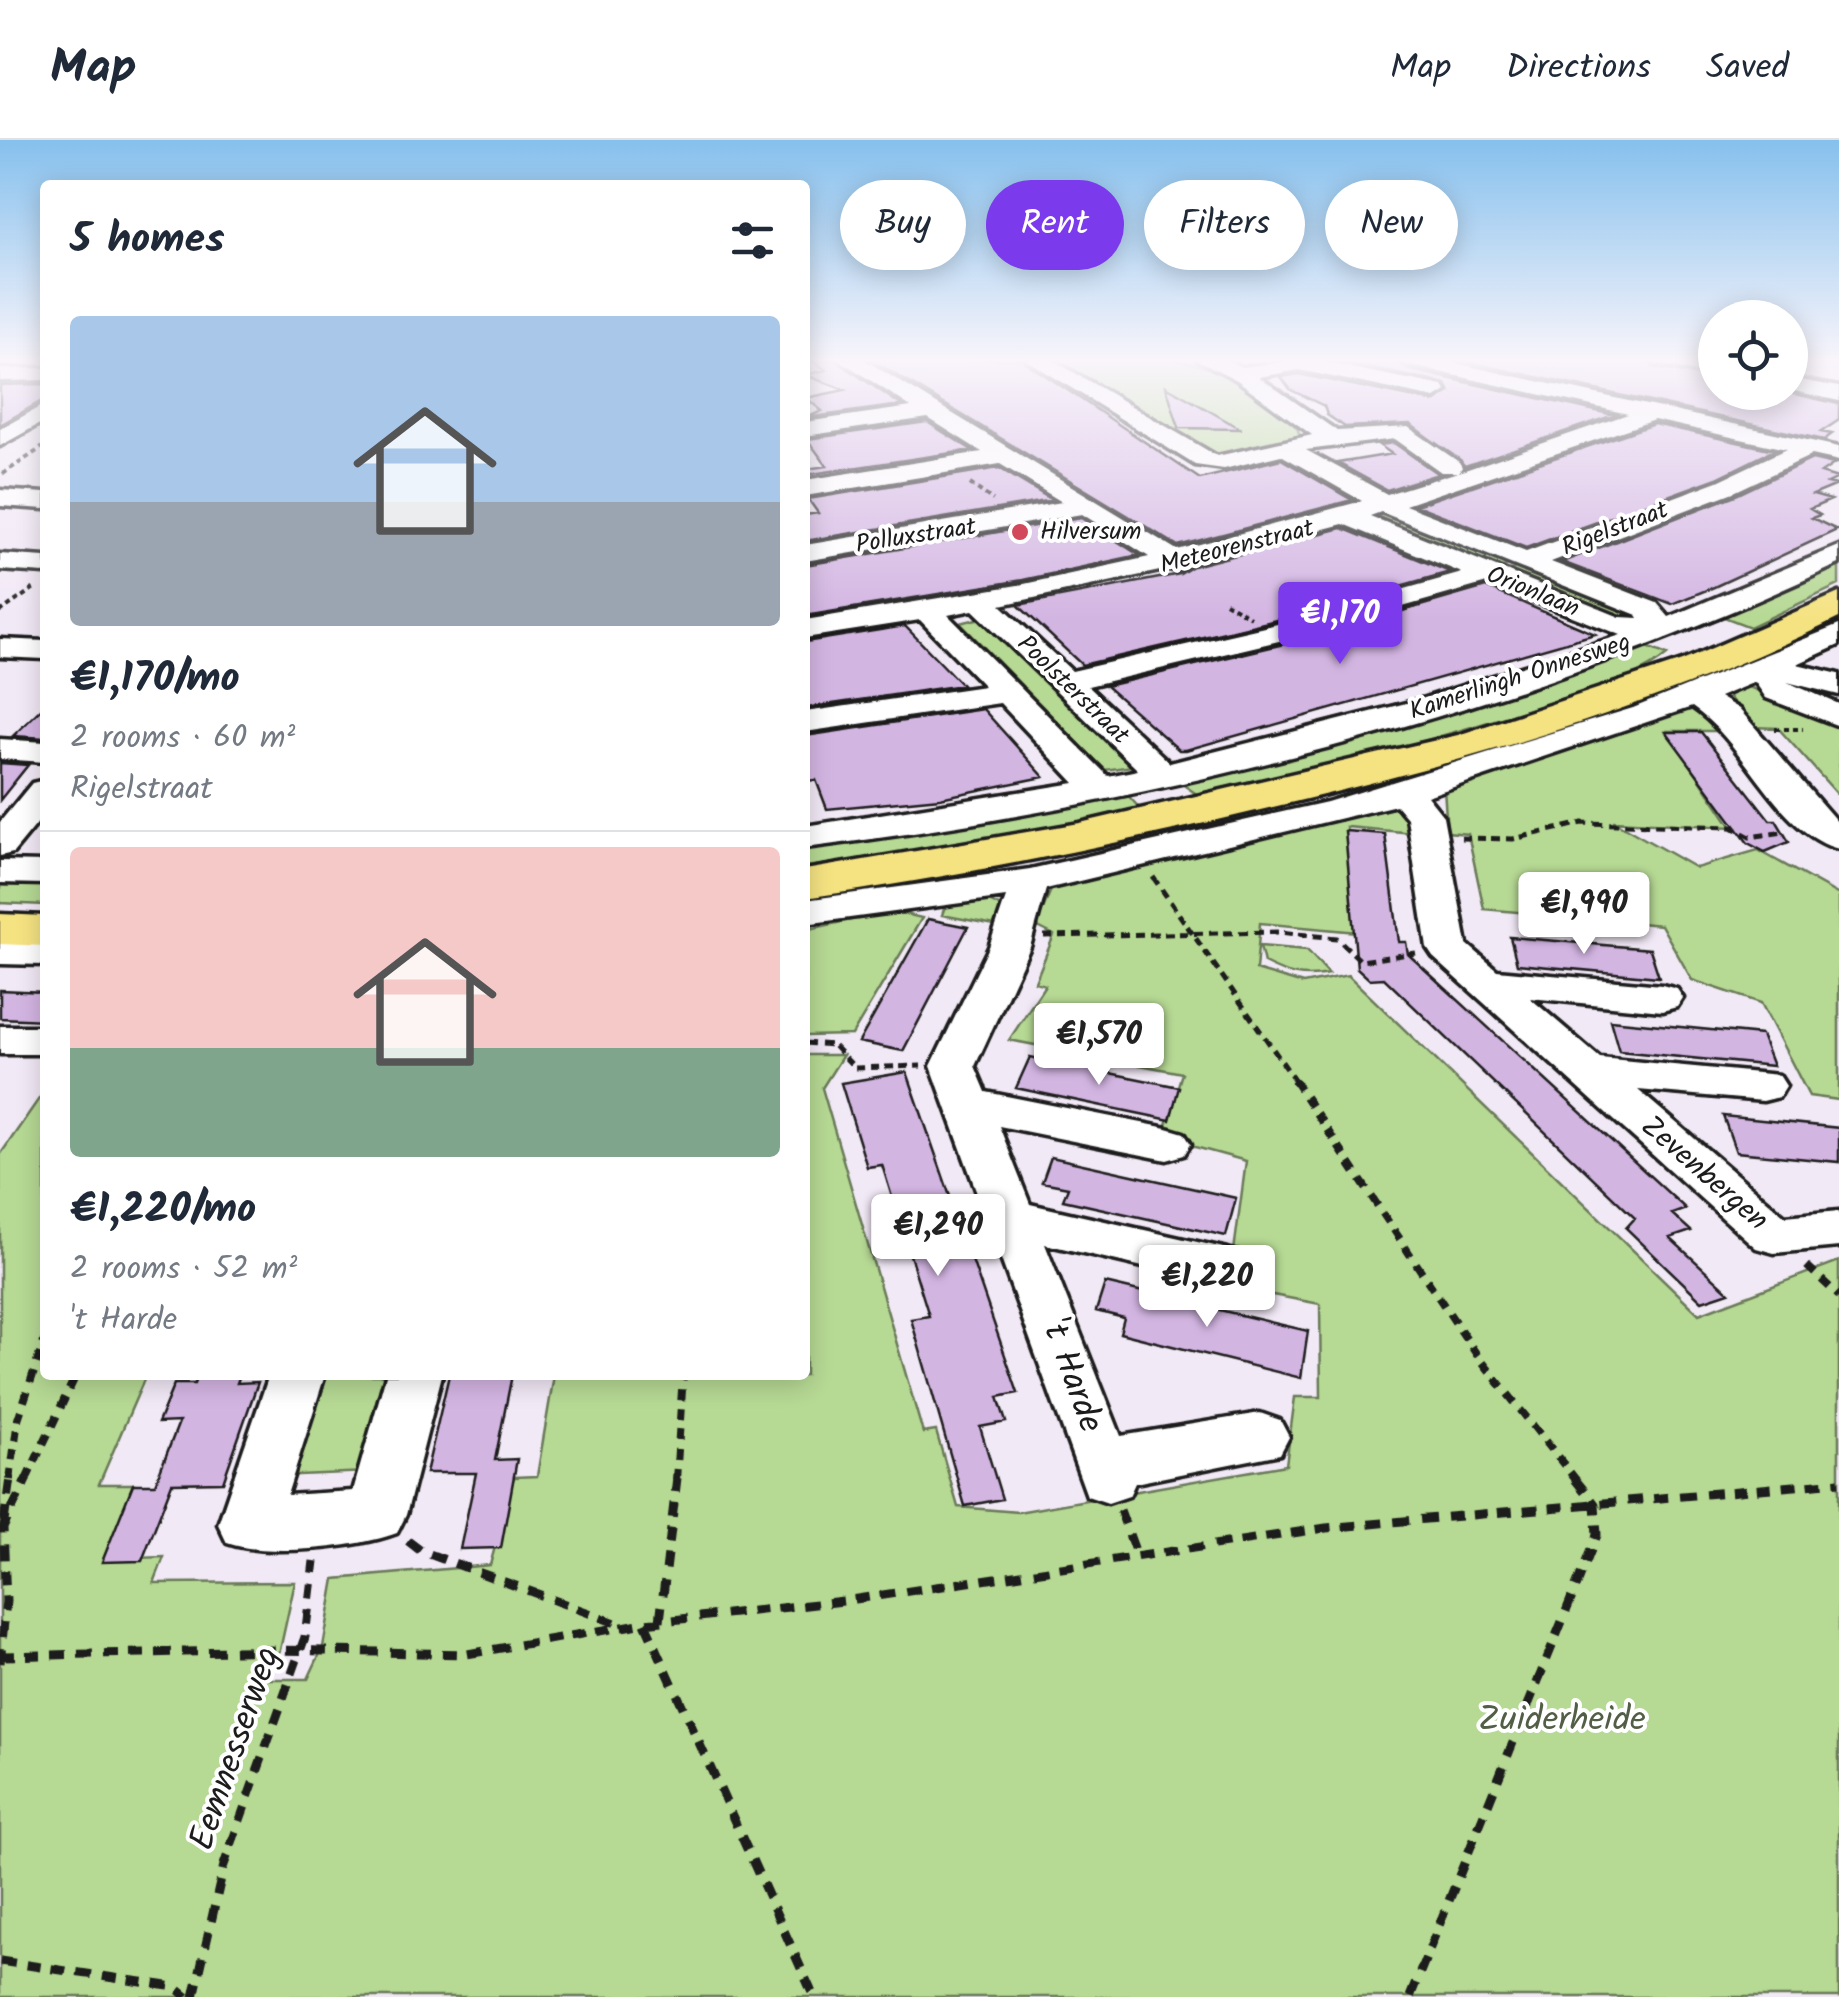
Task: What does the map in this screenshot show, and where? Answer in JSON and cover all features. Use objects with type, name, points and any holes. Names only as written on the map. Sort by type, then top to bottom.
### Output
[{"type":"main road","name":"Kamerlingh Onnesweg","points":[[810,883],[981,858],[1161,839],[1343,780],[1745,663],[1839,604]]},
{"type":"main road","points":[[0,920],[40,921]]},
{"type":"main road","points":[[0,929],[40,932]]},
{"type":"street","points":[[987,446],[1178,562]]},
{"type":"street","points":[[1175,446],[1197,461],[1216,464],[1284,446]]},
{"type":"street","name":"Orionlaan","points":[[1284,446],[1386,506],[1647,609],[1665,630]]},
{"type":"street","points":[[1420,446],[1450,467]]},
{"type":"street","name":"Meteorenstraat","points":[[810,629],[982,603],[1178,562],[1386,506],[1559,446]]},
{"type":"street","points":[[1804,446],[1839,454]]},
{"type":"street","name":"Rigelstraat","points":[[1530,561],[1727,486],[1810,447]]},
{"type":"street","points":[[810,487],[1004,456]]},
{"type":"street","points":[[0,498],[40,501]]},
{"type":"street","name":"Polluxstraat","points":[[810,552],[1086,506]]},
{"type":"street","name":"Orionlaan","points":[[1350,517],[1616,625],[1665,630],[1745,663],[1813,675],[1839,685]]},
{"type":"street","name":"Kamerlingh Onnesweg","points":[[810,836],[1132,783],[1506,687],[1665,630],[1839,554]]},
{"type":"street","points":[[0,562],[40,566]]},
{"type":"street","points":[[1066,682],[1294,630],[1488,574]]},
{"type":"street","name":"Poolsterstraat","points":[[982,603],[1066,682],[1132,783]]},
{"type":"street","name":"Poolsterstraat","points":[[929,612],[1006,692],[1132,783]]},
{"type":"street","name":"Kamerlingh Onnesweg","points":[[810,911],[1027,881],[1161,839],[1404,790],[1550,746],[1693,694],[1745,663],[1839,634]]},
{"type":"street","points":[[0,648],[40,650]]},
{"type":"street","name":"Orionlaan","points":[[1745,663],[1777,691],[1839,716]]},
{"type":"street","points":[[810,721],[1006,692]]},
{"type":"street","points":[[1693,694],[1727,716],[1829,833]]},
{"type":"street","points":[[0,749],[40,752]]},
{"type":"street","points":[[1132,783],[1152,804],[1161,839]]},
{"type":"street","points":[[1404,790],[1424,816],[1447,948]]},
{"type":"street","points":[[0,844],[40,796]]},
{"type":"street","points":[[0,872],[40,873]]},
{"type":"street","points":[[1027,881],[1027,898],[960,1085],[1167,1144]]},
{"type":"street","name":"Zevenbergen","points":[[1447,948],[1774,1235],[1839,1229]]},
{"type":"street","points":[[0,952],[40,952]]},
{"type":"street","points":[[1483,981],[1662,998]]},
{"type":"street","points":[[0,1040],[40,1040]]},
{"type":"street","name":"Zevenbergen","points":[[1586,1071],[1764,1086]]},
{"type":"street","name":"'t Harde","points":[[960,1085],[1106,1470],[1260,1437]]},
{"type":"street","points":[[1012,1218],[1228,1268]]},
{"type":"street","points":[[295,1380],[248,1524],[376,1515],[413,1380]]},
{"type":"path","points":[[0,474],[40,449]]},
{"type":"path","points":[[0,612],[40,584]]},
{"type":"path","points":[[1428,837],[1513,839],[1583,824],[1732,826],[1750,836],[1829,833]]},
{"type":"path","points":[[1161,839],[1193,931],[1477,1356],[1596,1504],[1597,1536],[1410,1997]]},
{"type":"path","points":[[1014,931],[1047,936],[1193,931],[1338,938],[1361,961],[1447,948]]},
{"type":"path","points":[[810,1044],[833,1046],[855,1068],[960,1085]]},
{"type":"path","points":[[40,1354],[18,1418],[4,1528],[1,1658],[466,1654],[625,1626],[844,1601],[1326,1528],[1839,1482]]},
{"type":"path","points":[[4,1528],[74,1380]]},
{"type":"path","points":[[660,1621],[673,1534],[683,1380]]},
{"type":"path","points":[[376,1515],[421,1551],[625,1626]]},
{"type":"path","name":"Eemnesserweg","points":[[191,1997],[224,1865],[305,1637],[318,1518]]},
{"type":"path","points":[[646,1623],[814,1997]]},
{"type":"path","points":[[0,1961],[175,1987],[191,1997]]},
{"type":"green space","points":[[1184,446],[1262,446],[1206,460]]},
{"type":"green space","points":[[1394,514],[1517,562],[1491,571],[1372,518]]},
{"type":"green space","points":[[1839,559],[1839,585],[1750,627],[1716,614]]},
{"type":"green space","points":[[1524,565],[1641,611],[1639,624],[1498,574]]},
{"type":"green space","points":[[981,618],[1132,766],[1105,770],[960,623]]},
{"type":"green space","points":[[1640,644],[1667,655],[1617,682],[1430,739],[1211,797],[1198,795],[1175,779]]},
{"type":"green space","points":[[1744,685],[1839,724],[1839,796],[1778,728],[1752,727],[1726,693]]},
{"type":"green space","points":[[1691,707],[1703,710],[1724,731],[1668,731],[1732,827],[1613,821],[1696,868],[1758,850],[1839,895],[1839,1100],[1809,1096],[1761,1003],[1692,980],[1661,925],[1484,909],[1468,834],[1447,832],[1444,788]]},
{"type":"green space","points":[[1124,791],[1142,811],[987,843],[810,866],[810,845]]},
{"type":"green space","name":"Zuiderheide","points":[[1402,806],[1414,833],[1346,827],[1358,932],[1260,923],[1256,970],[1303,984],[1348,975],[1699,1314],[1839,1261],[1839,1997],[0,1997],[0,1155],[40,1097],[40,1380],[144,1380],[99,1484],[134,1484],[104,1559],[164,1557],[154,1583],[295,1582],[280,1650],[265,1679],[308,1679],[323,1647],[335,1579],[490,1565],[514,1477],[537,1476],[553,1380],[810,1380],[810,1055],[843,1055],[822,1088],[923,1433],[936,1431],[958,1507],[1018,1512],[1286,1465],[1295,1397],[1321,1397],[1320,1304],[1236,1288],[1230,1281],[1246,1161],[1162,1138],[1182,1073],[1009,1040],[1045,985],[1035,982],[1054,935],[1036,926],[1053,885]]},
{"type":"green space","points":[[0,878],[40,879],[40,905],[0,903]]},
{"type":"green space","points":[[981,897],[1003,908],[995,925],[942,915],[946,903]]},
{"type":"green space","points":[[892,911],[922,918],[852,1035],[810,1036],[810,929]]},
{"type":"green space","points":[[1260,946],[1307,950],[1329,974],[1303,976],[1280,970],[1264,963]]},
{"type":"green space","points":[[306,1380],[393,1380],[368,1472],[276,1476]]},
{"type":"building","points":[[812,446],[965,446],[972,450],[810,474],[810,468],[827,466]]},
{"type":"building","points":[[1013,446],[1150,446],[1200,479],[1281,459],[1352,500],[1178,546]]},
{"type":"building","points":[[1380,446],[1398,446],[1438,474],[1387,490],[1338,463],[1392,454]]},
{"type":"building","points":[[1438,446],[1524,446],[1465,466]]},
{"type":"building","points":[[1590,446],[1754,446],[1774,450],[1717,478],[1526,548],[1416,505]]},
{"type":"building","points":[[1812,459],[1834,464],[1821,473],[1838,478],[1828,483],[1837,485],[1813,495],[1831,500],[1810,509],[1820,515],[1812,518],[1837,530],[1714,587],[1672,604],[1562,562],[1738,494]]},
{"type":"building","points":[[999,468],[1052,500],[810,540],[810,514],[818,513],[810,499]]},
{"type":"building","points":[[1081,518],[1139,555],[1023,580],[810,615],[810,564]]},
{"type":"building","points":[[1342,528],[1450,572],[1285,618],[1082,665],[1018,605],[1180,574],[1193,566]]},
{"type":"building","points":[[1486,587],[1595,634],[1186,750],[1179,750],[1106,686],[1305,639]]},
{"type":"building","points":[[905,626],[962,685],[810,707],[810,641]]},
{"type":"building","points":[[983,709],[1044,777],[940,798],[827,809],[816,780],[810,781],[810,735]]},
{"type":"building","points":[[40,710],[40,738],[13,736]]},
{"type":"building","points":[[1666,732],[1701,732],[1770,820],[1776,820],[1789,842],[1765,852],[1748,843]]},
{"type":"building","points":[[0,763],[28,765],[0,800]]},
{"type":"building","points":[[1345,831],[1385,834],[1399,942],[1406,942],[1408,954],[1686,1209],[1672,1214],[1691,1231],[1670,1238],[1729,1292],[1702,1301],[1626,1228],[1635,1218],[1384,978],[1369,979],[1357,968]]},
{"type":"building","points":[[928,919],[968,927],[903,1051],[859,1042]]},
{"type":"building","points":[[1510,937],[1650,949],[1659,977],[1517,964]]},
{"type":"building","points":[[0,990],[40,992],[40,1020],[0,1018]]},
{"type":"building","points":[[1610,1020],[1761,1035],[1773,1066],[1619,1051]]},
{"type":"building","points":[[1030,1057],[1179,1087],[1170,1120],[1016,1088]]},
{"type":"building","points":[[907,1072],[1018,1393],[998,1397],[1006,1422],[980,1427],[1002,1499],[965,1506],[911,1319],[929,1316],[882,1165],[867,1167],[841,1083]]},
{"type":"building","points":[[1723,1116],[1839,1128],[1839,1162],[1736,1152]]},
{"type":"building","points":[[1051,1157],[1236,1198],[1226,1236],[1063,1200],[1068,1187],[1042,1182]]},
{"type":"building","points":[[1105,1283],[1308,1331],[1301,1378],[1120,1333],[1124,1318],[1096,1311]]},
{"type":"building","points":[[195,1380],[258,1382],[223,1482],[172,1483],[142,1561],[102,1562],[133,1484],[155,1484],[179,1422],[158,1423],[174,1384],[194,1384]]},
{"type":"building","points":[[448,1380],[511,1380],[495,1460],[517,1459],[501,1548],[460,1549],[476,1473],[426,1473]]},
{"type":"place","name":"Hilversum","points":[[1020,532]]}]
